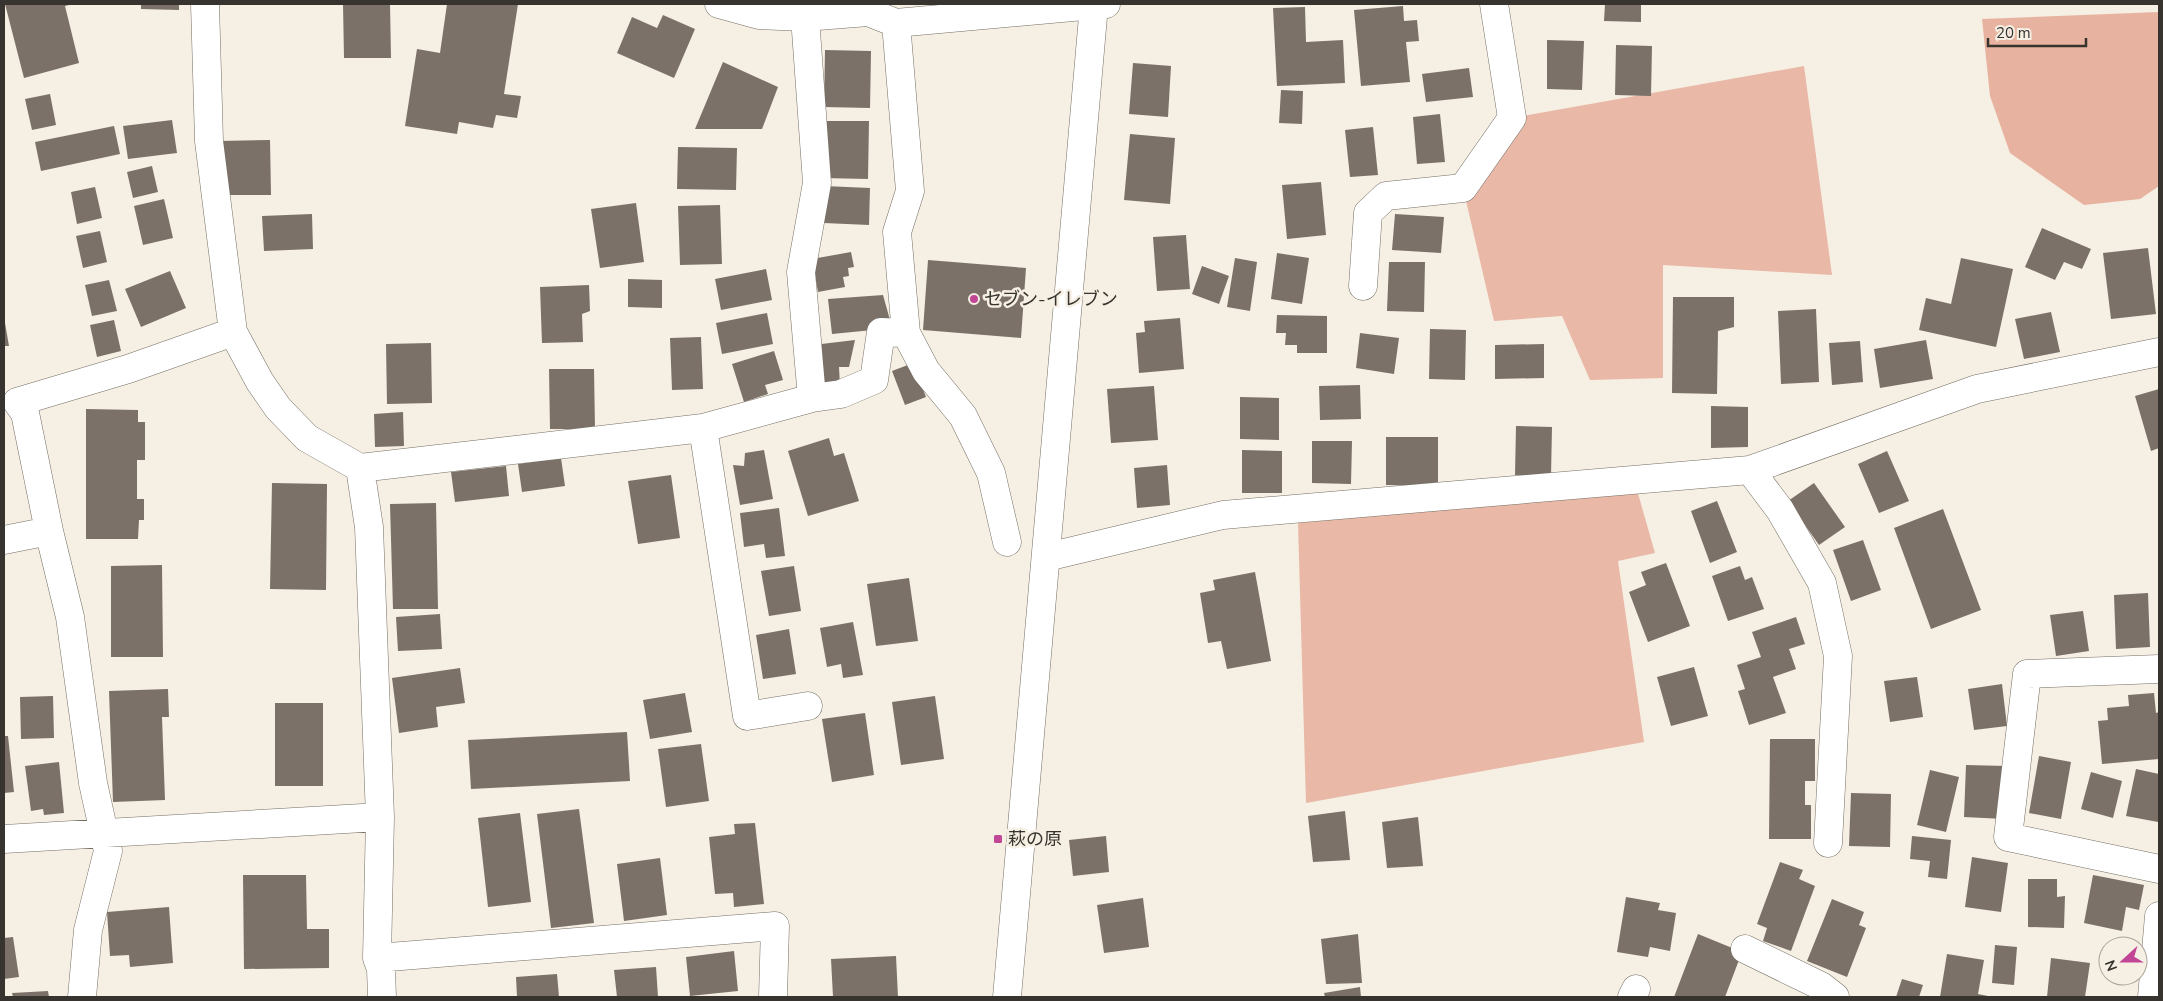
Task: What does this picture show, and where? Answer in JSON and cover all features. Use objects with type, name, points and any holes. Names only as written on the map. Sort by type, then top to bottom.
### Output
[{"type":"street","points":[[205,4],[209,141],[233,332],[260,382],[278,408],[307,438],[360,468],[703,428],[812,398],[841,394],[874,380],[881,332],[906,333]]},
{"type":"street","points":[[719,4],[759,15],[805,17],[867,8],[896,23],[1100,4],[1007,997]]},
{"type":"street","points":[[1363,286],[1368,213],[1386,196],[1462,188],[1512,118],[1494,4]]},
{"type":"street","points":[[805,17],[817,183],[801,272],[812,398]]},
{"type":"street","points":[[896,23],[910,191],[897,232],[906,333],[926,371],[963,416],[991,473],[1006,542]]},
{"type":"street","points":[[10,401],[128,369],[233,332]]},
{"type":"street","points":[[1047,556],[1223,515],[1750,470],[1977,388],[2159,352]]},
{"type":"street","points":[[10,401],[25,412],[49,531],[70,617],[93,783],[108,852],[88,930],[82,997]]},
{"type":"street","points":[[703,428],[747,716],[808,706]]},
{"type":"street","points":[[360,468],[369,527],[380,817],[377,958],[381,969],[382,997]]},
{"type":"street","points":[[1750,470],[1780,510],[1822,583],[1838,656],[1828,843]]},
{"type":"street","points":[[4,540],[49,531]]},
{"type":"street","points":[[2159,670],[2027,674],[2008,837],[2159,869]]},
{"type":"street","points":[[4,839],[380,817]]},
{"type":"street","points":[[2152,997],[2159,916]]},
{"type":"street","points":[[377,958],[775,926],[773,997]]},
{"type":"street","points":[[1745,948],[1822,986],[1835,997]]},
{"type":"shaded area","points":[[2159,12],[2159,186],[2140,199],[2084,205],[2010,153],[1990,96],[1982,19]]},
{"type":"shaded area","points":[[1804,66],[1832,275],[1663,265],[1663,378],[1590,380],[1562,316],[1494,321],[1463,188],[1512,118]]},
{"type":"shaded area","points":[[1637,490],[1655,553],[1618,561],[1644,742],[1306,803],[1298,523]]},
{"type":"building","points":[[5,4],[73,4],[65,6],[79,63],[24,78]]},
{"type":"building","points":[[141,4],[179,4],[179,10],[141,9]]},
{"type":"building","points":[[343,4],[390,4],[391,58],[344,58]]},
{"type":"building","points":[[447,4],[518,4],[504,94],[521,96],[517,118],[496,115],[493,128],[459,122],[457,134],[405,126],[417,49],[440,53]]},
{"type":"building","points":[[1605,4],[1641,4],[1641,22],[1604,21]]},
{"type":"building","points":[[1403,6],[1404,21],[1417,20],[1419,41],[1406,42],[1410,82],[1361,86],[1354,10]]},
{"type":"building","points":[[1305,7],[1306,42],[1343,40],[1345,83],[1277,86],[1273,8]]},
{"type":"building","points":[[663,15],[695,29],[674,78],[617,53],[632,17],[657,28]]},
{"type":"building","points":[[1547,40],[1584,41],[1582,90],[1547,89]]},
{"type":"building","points":[[1616,45],[1652,46],[1651,96],[1615,95]]},
{"type":"building","points":[[825,50],[871,51],[870,108],[824,107]]},
{"type":"building","points":[[723,62],[778,87],[762,129],[695,129]]},
{"type":"building","points":[[1133,63],[1171,66],[1168,117],[1129,114]]},
{"type":"building","points":[[1469,68],[1473,97],[1426,102],[1422,74]]},
{"type":"building","points":[[1281,90],[1303,91],[1302,124],[1279,123]]},
{"type":"building","points":[[50,94],[56,125],[32,130],[25,99]]},
{"type":"building","points":[[1440,114],[1445,162],[1417,164],[1413,117]]},
{"type":"building","points":[[172,120],[177,153],[128,159],[123,126]]},
{"type":"building","points":[[823,121],[869,121],[868,179],[822,178]]},
{"type":"building","points":[[114,126],[120,154],[41,171],[35,142]]},
{"type":"building","points":[[1373,127],[1378,175],[1350,177],[1345,130]]},
{"type":"building","points":[[1130,134],[1175,138],[1170,204],[1124,200]]},
{"type":"building","points":[[270,140],[271,195],[220,195],[219,141]]},
{"type":"building","points":[[678,147],[737,148],[736,190],[677,189]]},
{"type":"building","points":[[152,166],[158,192],[133,198],[127,172]]},
{"type":"building","points":[[1321,182],[1326,235],[1287,239],[1282,185]]},
{"type":"building","points":[[824,186],[870,188],[869,225],[824,223]]},
{"type":"building","points":[[95,187],[102,218],[77,224],[71,192]]},
{"type":"building","points":[[164,199],[173,238],[143,245],[134,206]]},
{"type":"building","points":[[636,203],[644,262],[600,268],[591,209]]},
{"type":"building","points":[[720,205],[722,264],[680,265],[678,206]]},
{"type":"building","points":[[312,214],[313,249],[264,251],[262,216]]},
{"type":"building","points":[[1395,214],[1444,217],[1441,253],[1392,250]]},
{"type":"building","points":[[2042,228],[2091,249],[2082,269],[2064,262],[2055,280],[2025,267]]},
{"type":"building","points":[[100,231],[107,262],[83,268],[76,236]]},
{"type":"building","points":[[1186,235],[1190,289],[1157,291],[1153,237]]},
{"type":"building","points":[[2148,248],[2156,314],[2111,319],[2103,253]]},
{"type":"building","points":[[851,252],[854,267],[848,268],[849,276],[843,277],[845,287],[818,292],[812,259]]},
{"type":"building","points":[[1277,253],[1309,258],[1302,304],[1271,299]]},
{"type":"building","points":[[1235,258],[1257,262],[1250,311],[1227,307]]},
{"type":"building","points":[[1961,258],[2013,269],[1996,347],[1919,330],[1926,298],[1951,304]]},
{"type":"building","name":"セブン-イレブン","points":[[928,260],[1026,268],[1021,338],[923,330]]},
{"type":"building","points":[[1389,262],[1425,262],[1424,312],[1387,311]]},
{"type":"building","points":[[1202,266],[1229,276],[1219,304],[1192,294]]},
{"type":"building","points":[[766,269],[772,300],[721,310],[715,279]]},
{"type":"building","points":[[170,271],[186,308],[141,327],[125,289]]},
{"type":"building","points":[[628,279],[662,280],[662,308],[628,307]]},
{"type":"building","points":[[109,280],[117,311],[92,316],[85,285]]},
{"type":"building","points":[[589,285],[590,311],[582,314],[583,342],[542,343],[540,287]]},
{"type":"building","points":[[883,295],[890,320],[873,330],[832,334],[828,299]]},
{"type":"building","points":[[1673,297],[1734,297],[1734,327],[1718,331],[1717,394],[1672,393]]},
{"type":"building","points":[[1816,309],[1819,382],[1781,384],[1778,311]]},
{"type":"building","points":[[2051,312],[2060,352],[2024,359],[2015,319]]},
{"type":"building","points":[[767,313],[773,344],[722,354],[716,323]]},
{"type":"building","points":[[1277,315],[1327,316],[1327,353],[1297,353],[1297,345],[1285,345],[1286,333],[1276,333]]},
{"type":"building","points":[[1180,318],[1184,369],[1139,373],[1136,333],[1145,332],[1144,321]]},
{"type":"building","points":[[114,320],[121,351],[97,357],[90,325]]},
{"type":"building","points":[[5,323],[9,346],[4,346]]},
{"type":"building","points":[[1430,329],[1466,330],[1465,380],[1429,379]]},
{"type":"building","points":[[1360,333],[1399,338],[1394,374],[1356,368]]},
{"type":"building","points":[[701,337],[703,389],[672,390],[670,338]]},
{"type":"building","points":[[855,340],[849,367],[839,367],[840,386],[819,390],[813,345]]},
{"type":"building","points":[[1926,340],[1933,379],[1880,388],[1874,349]]},
{"type":"building","points":[[1860,341],[1863,382],[1832,385],[1829,343]]},
{"type":"building","points":[[431,343],[432,403],[387,404],[386,344]]},
{"type":"building","points":[[1544,344],[1544,378],[1495,379],[1495,345]]},
{"type":"building","points":[[774,351],[783,380],[765,385],[768,394],[744,402],[732,364]]},
{"type":"building","points":[[913,363],[926,397],[905,405],[892,371]]},
{"type":"building","points":[[549,369],[594,369],[595,429],[550,429]]},
{"type":"building","points":[[1360,385],[1361,419],[1320,420],[1319,386]]},
{"type":"building","points":[[1154,386],[1158,440],[1111,443],[1107,389]]},
{"type":"building","points":[[2159,389],[2159,448],[2151,451],[2135,396]]},
{"type":"building","points":[[1240,397],[1279,398],[1279,440],[1240,439]]},
{"type":"building","points":[[1711,406],[1748,407],[1748,447],[1711,448]]},
{"type":"building","points":[[86,409],[138,410],[138,422],[145,422],[145,460],[137,460],[137,499],[144,499],[144,520],[139,520],[138,539],[86,539]]},
{"type":"building","points":[[403,412],[404,446],[375,447],[374,414]]},
{"type":"building","points":[[1516,426],[1552,427],[1551,476],[1515,475]]},
{"type":"building","points":[[1386,437],[1438,437],[1438,486],[1386,485]]},
{"type":"building","points":[[829,438],[834,456],[844,453],[859,501],[808,516],[788,451]]},
{"type":"building","points":[[1312,441],[1352,441],[1351,484],[1312,483]]},
{"type":"building","points":[[764,450],[773,499],[740,505],[733,465],[744,466],[745,453]]},
{"type":"building","points":[[1242,450],[1282,451],[1282,493],[1242,493]]},
{"type":"building","points":[[1887,451],[1909,501],[1879,513],[1858,464]]},
{"type":"building","points":[[561,458],[565,486],[522,492],[518,464]]},
{"type":"building","points":[[1167,465],[1170,505],[1137,508],[1134,468]]},
{"type":"building","points":[[506,466],[509,496],[455,502],[451,472]]},
{"type":"building","points":[[671,475],[680,538],[638,544],[628,481]]},
{"type":"building","points":[[272,483],[327,484],[326,590],[270,589]]},
{"type":"building","points":[[1814,483],[1845,527],[1819,545],[1788,501]]},
{"type":"building","points":[[1717,501],[1737,552],[1710,563],[1691,511]]},
{"type":"building","points":[[436,503],[438,609],[393,609],[390,504]]},
{"type":"building","points":[[779,508],[785,556],[766,558],[764,544],[744,547],[740,513]]},
{"type":"building","points":[[1943,509],[1981,610],[1931,629],[1894,528]]},
{"type":"building","points":[[1863,540],[1881,590],[1851,601],[1833,550]]},
{"type":"building","points":[[1666,563],[1690,626],[1648,642],[1629,592],[1646,585],[1641,572]]},
{"type":"building","points":[[162,565],[163,657],[111,657],[111,566]]},
{"type":"building","points":[[794,566],[801,611],[769,616],[761,571]]},
{"type":"building","points":[[1740,566],[1745,580],[1752,577],[1764,609],[1728,621],[1712,576]]},
{"type":"building","points":[[1255,572],[1271,661],[1227,669],[1221,641],[1208,643],[1200,593],[1215,590],[1213,580]]},
{"type":"building","points":[[909,578],[918,641],[876,646],[867,584]]},
{"type":"building","points":[[2148,593],[2150,647],[2116,649],[2114,595]]},
{"type":"building","points":[[2083,611],[2089,651],[2056,656],[2050,615]]},
{"type":"building","points":[[440,614],[442,649],[398,651],[396,617]]},
{"type":"building","points":[[1796,617],[1805,644],[1789,649],[1796,669],[1773,677],[1786,713],[1749,725],[1738,691],[1745,689],[1737,665],[1761,657],[1752,632]]},
{"type":"building","points":[[853,622],[863,675],[843,678],[841,664],[827,667],[820,628]]},
{"type":"building","points":[[789,629],[796,674],[763,679],[756,635]]},
{"type":"building","points":[[1694,667],[1708,716],[1671,726],[1657,677]]},
{"type":"building","points":[[460,668],[465,703],[436,707],[438,727],[399,733],[392,678]]},
{"type":"building","points":[[1917,677],[1923,717],[1890,722],[1884,681]]},
{"type":"building","points":[[2002,684],[2007,726],[1974,730],[1968,689]]},
{"type":"building","points":[[168,689],[169,717],[162,717],[165,800],[113,802],[109,691]]},
{"type":"building","points":[[685,693],[692,732],[650,739],[643,700]]},
{"type":"building","points":[[2154,693],[2156,713],[2159,712],[2159,759],[2102,764],[2098,721],[2108,720],[2107,708],[2129,706],[2128,695]]},
{"type":"building","points":[[53,696],[54,738],[21,739],[20,697]]},
{"type":"building","points":[[935,696],[944,759],[901,765],[892,702]]},
{"type":"building","points":[[275,703],[323,703],[323,786],[275,786]]},
{"type":"building","points":[[865,713],[874,775],[832,782],[822,719]]},
{"type":"building","points":[[627,732],[630,781],[471,789],[468,740]]},
{"type":"building","points":[[4,736],[8,736],[14,792],[4,793]]},
{"type":"building","points":[[1770,739],[1815,739],[1815,781],[1805,781],[1805,805],[1811,805],[1811,839],[1769,839]]},
{"type":"building","points":[[701,744],[709,801],[666,807],[658,749]]},
{"type":"building","points":[[2039,756],[2071,762],[2061,819],[2029,813]]},
{"type":"building","points":[[59,762],[64,813],[44,815],[43,809],[31,811],[25,766]]},
{"type":"building","points":[[1966,765],[2006,766],[2004,819],[1964,817]]},
{"type":"building","points":[[2136,769],[2159,774],[2158,822],[2126,816]]},
{"type":"building","points":[[1930,770],[1959,777],[1946,832],[1917,825]]},
{"type":"building","points":[[2091,772],[2122,781],[2113,818],[2081,809]]},
{"type":"building","points":[[1851,793],[1891,794],[1890,847],[1849,846]]},
{"type":"building","points":[[579,809],[594,923],[551,928],[537,814]]},
{"type":"building","points":[[1345,811],[1350,860],[1313,862],[1308,816]]},
{"type":"building","points":[[520,813],[531,902],[488,907],[478,818]]},
{"type":"building","points":[[1418,817],[1423,866],[1387,868],[1382,822]]},
{"type":"building","points":[[755,823],[764,904],[734,907],[733,893],[715,894],[709,837],[735,834],[734,824]]},
{"type":"building","points":[[1106,836],[1109,872],[1073,876],[1069,840]]},
{"type":"building","points":[[1912,836],[1951,840],[1947,879],[1928,877],[1930,861],[1910,859]]},
{"type":"building","points":[[1972,857],[2008,863],[2001,912],[1965,907]]},
{"type":"building","points":[[660,858],[667,915],[624,921],[617,864]]},
{"type":"building","points":[[1780,862],[1803,870],[1799,879],[1815,886],[1791,951],[1763,941],[1767,928],[1757,924]]},
{"type":"building","points":[[243,875],[306,875],[307,929],[329,929],[329,968],[244,969]]},
{"type":"building","points":[[2093,875],[2144,885],[2139,910],[2126,907],[2122,931],[2084,923]]},
{"type":"building","points":[[2028,879],[2057,879],[2057,897],[2065,896],[2064,928],[2028,927]]},
{"type":"building","points":[[1626,897],[1660,903],[1658,910],[1676,913],[1670,951],[1650,947],[1648,957],[1617,952]]},
{"type":"building","points":[[1143,898],[1149,947],[1104,953],[1097,905]]},
{"type":"building","points":[[1832,899],[1864,912],[1859,925],[1866,928],[1847,977],[1807,961]]},
{"type":"building","points":[[169,907],[173,963],[130,967],[129,955],[110,956],[107,912]]},
{"type":"building","points":[[1358,934],[1362,983],[1326,984],[1321,939]]},
{"type":"building","points":[[1698,934],[1742,952],[1725,997],[1674,997]]},
{"type":"building","points":[[13,937],[19,977],[4,979],[4,938]]},
{"type":"building","points":[[1995,945],[2017,947],[2014,985],[1992,983]]},
{"type":"building","points":[[734,951],[738,991],[690,996],[686,957]]},
{"type":"building","points":[[1947,954],[1984,960],[1978,994],[1993,997],[1940,997]]},
{"type":"building","points":[[896,956],[898,997],[833,997],[831,959]]},
{"type":"building","points":[[2051,958],[2090,963],[2085,997],[2047,997]]},
{"type":"building","points":[[656,967],[658,997],[617,997],[614,970]]},
{"type":"building","points":[[557,974],[559,997],[517,997],[516,977]]},
{"type":"building","points":[[1902,979],[1923,985],[1919,997],[1896,997]]},
{"type":"building","points":[[1360,987],[1361,997],[1325,997],[1324,993]]},
{"type":"building","points":[[48,991],[49,997],[13,997],[12,993]]},
{"type":"place","name":"セブン-イレブン","points":[[974,299]]},
{"type":"place","name":"萩の原","points":[[998,839]]}]
